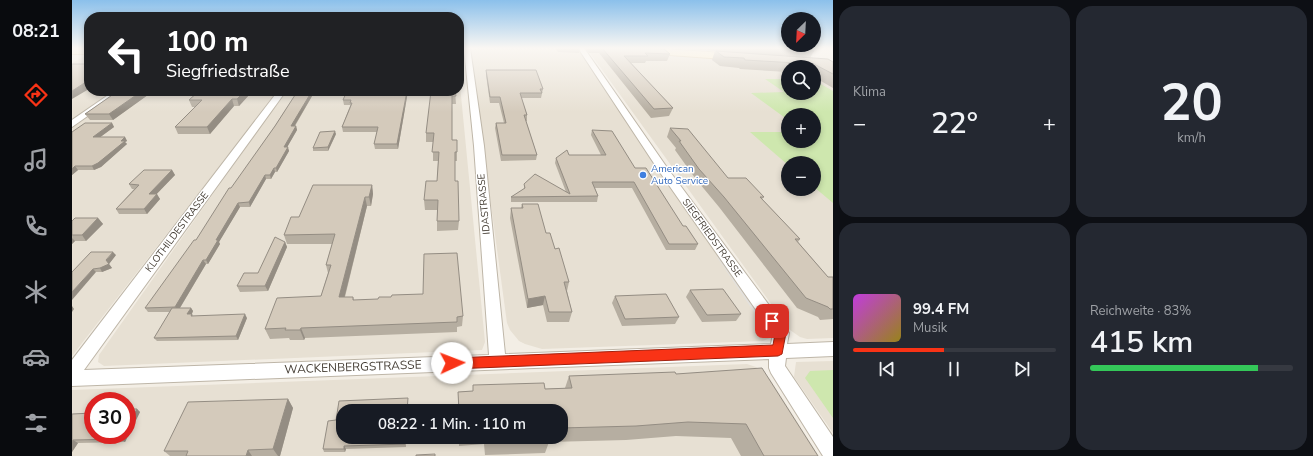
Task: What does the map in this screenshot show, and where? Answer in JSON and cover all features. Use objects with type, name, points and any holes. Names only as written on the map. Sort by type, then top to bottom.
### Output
[{"type":"street","name":"IDASTRASSE","points":[[470,69],[479,146],[498,362]]},
{"type":"street","name":"SIEGFRIEDSTRASSE","points":[[595,69],[664,171],[781,333],[777,368],[833,454]]},
{"type":"street","points":[[72,124],[112,96]]},
{"type":"street","name":"KLOTHILDESTRASSE","points":[[72,372],[278,96]]},
{"type":"street","name":"WACKENBERGSTRASSE","points":[[72,378],[833,348]]},
{"type":"shaded area","points":[[72,69],[84,69],[84,96],[109,96],[72,122]]},
{"type":"shaded area","points":[[473,69],[593,69],[768,328],[771,334],[770,338],[763,341],[542,349],[519,341],[510,330],[507,323]]},
{"type":"shaded area","points":[[602,69],[781,69],[781,100],[821,100],[821,69],[833,69],[833,338],[807,339],[800,337],[790,330]]},
{"type":"shaded area","points":[[116,96],[274,96],[72,356],[72,128]]},
{"type":"shaded area","points":[[282,96],[461,96],[485,342],[482,350],[104,366],[98,362],[99,355]]},
{"type":"shaded area","points":[[717,257],[722,257],[765,321],[760,321]]},
{"type":"shaded area","points":[[833,361],[833,433],[794,377],[796,362]]},
{"type":"shaded area","points":[[747,364],[756,367],[770,379],[819,456],[72,456],[72,390]]},
{"type":"green space","points":[[765,79],[781,79],[781,90]]},
{"type":"green space","points":[[821,84],[833,91],[833,203],[821,193],[821,156],[781,156],[781,159],[750,132],[781,132],[781,148],[821,148],[821,108],[781,108],[781,115],[751,93],[781,92],[781,100],[821,100]]},
{"type":"green space","points":[[833,370],[833,418],[805,378],[810,371]]},
{"type":"building","points":[[72,69],[84,69],[84,83],[72,91]]},
{"type":"building","points":[[620,69],[637,69],[673,108],[654,109]]},
{"type":"building","points":[[824,69],[833,69],[833,74]]},
{"type":"building","points":[[486,70],[536,70],[543,89],[540,89],[542,93],[520,93],[527,115],[524,115],[537,155],[502,155],[496,123],[506,123],[500,97],[490,97]]},
{"type":"building","points":[[111,96],[135,96],[109,114],[85,114]]},
{"type":"building","points":[[193,96],[240,96],[237,99],[232,99],[207,127],[175,127],[202,100],[189,100]]},
{"type":"building","points":[[294,96],[309,96],[291,126],[296,126],[284,147],[288,147],[276,168],[274,168],[270,175],[265,175],[249,202],[238,203],[206,260],[203,260],[175,307],[145,308],[194,240],[196,240],[229,188],[231,188]]},
{"type":"building","points":[[345,96],[406,96],[397,144],[374,144],[378,127],[342,127],[352,103],[350,103],[351,100],[343,100]]},
{"type":"building","points":[[430,96],[452,96],[452,140],[457,140],[457,152],[455,152],[455,181],[458,181],[459,221],[437,221],[438,200],[424,200],[426,181],[437,181],[439,152],[432,152],[434,133],[426,133]]},
{"type":"building","points":[[85,123],[112,123],[93,137],[125,137],[121,141],[125,141],[98,163],[92,166],[75,166],[72,169],[72,132]]},
{"type":"building","points":[[670,128],[688,129],[728,178],[746,178],[764,197],[760,197],[800,239],[795,239],[828,277],[833,277],[833,309],[806,298],[724,197],[699,169],[679,141],[681,141]]},
{"type":"building","points":[[592,130],[612,131],[635,168],[646,168],[683,226],[686,226],[698,244],[669,244],[634,182],[592,182],[598,196],[511,197],[525,188],[524,184],[535,174],[570,194],[556,158],[567,150],[569,155],[606,155]]},
{"type":"building","points":[[335,131],[328,147],[313,148],[320,132]]},
{"type":"building","points":[[144,170],[172,170],[149,194],[157,194],[144,209],[116,209],[139,185],[129,184]]},
{"type":"building","points":[[313,185],[372,185],[369,197],[365,197],[339,297],[353,297],[353,300],[378,299],[379,297],[391,297],[392,295],[423,294],[424,254],[457,253],[463,316],[457,317],[457,322],[301,328],[300,330],[285,330],[286,328],[265,329],[277,298],[321,296],[331,265],[326,265],[335,234],[284,235],[291,217],[299,217]]},
{"type":"building","points":[[522,204],[538,204],[546,233],[550,233],[555,249],[559,248],[569,282],[564,282],[572,312],[549,312],[545,296],[528,299],[511,208],[523,208]]},
{"type":"building","points":[[75,218],[98,218],[82,235],[72,235],[72,221]]},
{"type":"building","points":[[275,237],[285,242],[265,286],[237,286],[244,273],[258,273]]},
{"type":"building","points":[[91,252],[113,252],[106,260],[109,264],[93,269],[72,292],[72,272]]},
{"type":"building","points":[[723,289],[741,314],[707,315],[690,290]]},
{"type":"building","points":[[666,294],[679,317],[625,319],[615,296]]},
{"type":"building","points":[[172,308],[191,308],[187,314],[192,314],[191,316],[245,314],[236,336],[154,338]]},
{"type":"building","points":[[762,368],[818,456],[764,456],[746,424],[688,422],[636,426],[568,428],[568,404],[459,404],[458,392],[473,391],[473,385],[544,383],[545,389],[572,388],[569,376],[675,372],[676,374]]},
{"type":"building","points":[[408,398],[408,404],[339,404],[339,401]]},
{"type":"building","points":[[288,399],[273,449],[248,450],[246,456],[186,456],[188,451],[164,451],[188,402]]},
{"type":"building","points":[[84,413],[84,440],[73,440],[72,442],[72,414]]},
{"type":"building","points":[[336,420],[336,444],[405,444],[344,446],[344,449],[323,449],[328,421]]},
{"type":"building","points":[[435,454],[435,456],[416,456],[416,455]]},
{"type":"place","name":"American Auto Service","points":[[643,175]]},
{"type":"route","points":[[452,363],[778,350],[781,333],[772,321]]}]
